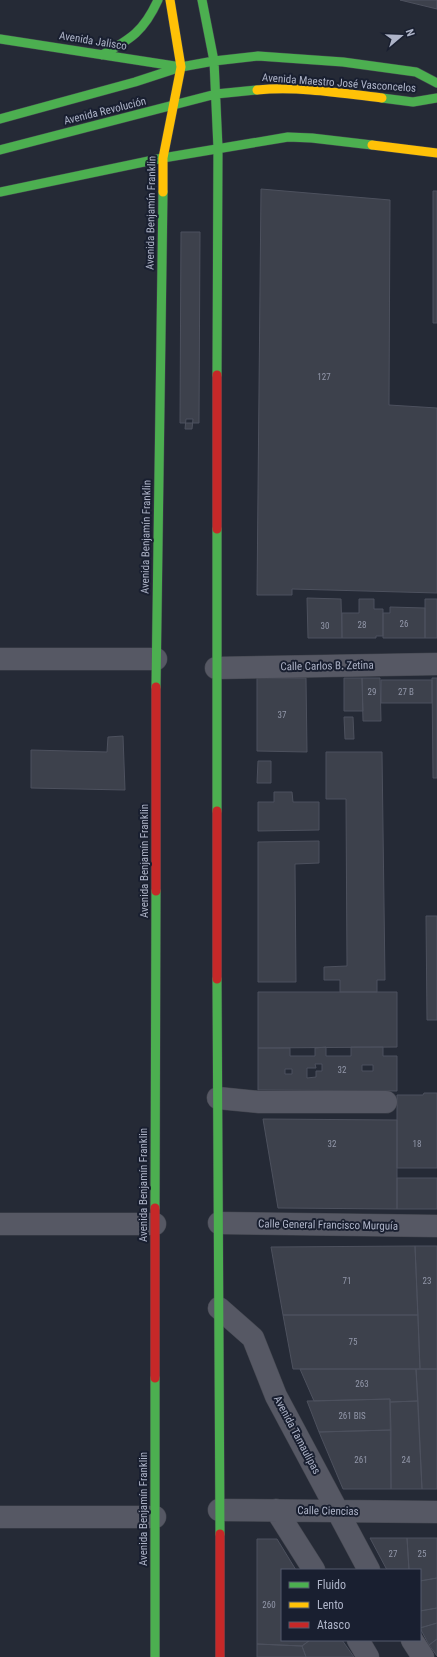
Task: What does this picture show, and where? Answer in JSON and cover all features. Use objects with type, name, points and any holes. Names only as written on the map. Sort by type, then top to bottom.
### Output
[{"type":"main road","points":[[102,54],[138,34],[151,16],[158,0]]},
{"type":"main road","points":[[170,0],[181,67]]},
{"type":"main road","points":[[202,0],[214,61],[218,148],[216,668],[220,1223],[220,1657]]},
{"type":"main road","name":"Avenida Jalisco","points":[[0,39],[181,67]]},
{"type":"main road","name":"Avenida Maestro José Vasconcelos","points":[[214,61],[258,56],[343,62],[416,72],[437,83]]},
{"type":"main road","name":"Avenida Revolución","points":[[0,119],[135,82],[181,67],[214,61]]},
{"type":"main road","name":"Avenida Benjamín Franklin","points":[[155,1657],[156,659],[163,158],[181,67]]},
{"type":"main road","name":"Avenida Maestro José Vasconcelos","points":[[216,94],[275,88],[342,93],[413,102],[437,98]]},
{"type":"main road","name":"Avenida Revolución","points":[[0,150],[216,94]]},
{"type":"main road","points":[[0,192],[163,158],[288,137],[437,153]]},
{"type":"street","points":[[0,659],[156,659]]},
{"type":"street","name":"Calle Carlos B. Zetina","points":[[216,668],[437,664]]},
{"type":"street","points":[[218,1098],[259,1102],[386,1102]]},
{"type":"street","name":"Calle General Francisco Murguía","points":[[220,1223],[437,1226]]},
{"type":"street","points":[[0,1224],[155,1224]]},
{"type":"street","name":"Avenida Tamaulipas","points":[[219,1308],[254,1338],[276,1396],[368,1569]]},
{"type":"street","name":"Calle Ciencias","points":[[219,1510],[437,1512]]},
{"type":"street","points":[[276,1510],[313,1569]]},
{"type":"street","points":[[0,1517],[155,1517]]},
{"type":"street","points":[[359,1641],[368,1657]]},
{"type":"street","points":[[413,1641],[423,1657]]},
{"type":"building","points":[[400,0],[437,0],[437,9]]},
{"type":"building","points":[[261,189],[390,200],[389,405],[437,408],[437,593],[292,589],[292,595],[257,595]]},
{"type":"building","points":[[433,191],[437,191],[437,323],[433,323]]},
{"type":"building","points":[[181,232],[200,232],[199,423],[180,423]]},
{"type":"building","points":[[186,419],[193,419],[192,429],[185,429]]},
{"type":"building","points":[[307,598],[341,599],[342,638],[308,638]]},
{"type":"building","points":[[359,599],[374,599],[374,609],[383,609],[383,636],[376,636],[376,638],[342,638],[342,613],[359,613]]},
{"type":"building","points":[[425,599],[437,599],[437,638],[425,638]]},
{"type":"building","points":[[390,607],[425,608],[425,638],[383,638],[383,613],[390,613]]},
{"type":"building","points":[[257,678],[306,678],[307,752],[257,751]]},
{"type":"building","points":[[344,678],[362,678],[363,711],[344,711]]},
{"type":"building","points":[[362,678],[380,678],[381,721],[363,721]]},
{"type":"building","points":[[432,678],[437,678],[437,778],[433,778]]},
{"type":"building","points":[[381,680],[432,680],[432,703],[381,703]]},
{"type":"building","points":[[344,717],[353,717],[354,739],[345,739]]},
{"type":"building","points":[[123,736],[125,790],[31,788],[31,750],[107,752],[108,737]]},
{"type":"building","points":[[326,752],[382,752],[385,980],[377,980],[377,992],[340,992],[340,980],[324,980],[324,967],[347,966],[346,799],[326,799]]},
{"type":"building","points":[[258,761],[271,761],[271,783],[257,783]]},
{"type":"building","points":[[274,792],[292,792],[293,802],[319,802],[319,830],[258,831],[258,802],[274,802]]},
{"type":"building","points":[[319,841],[319,863],[295,864],[296,982],[258,982],[258,842]]},
{"type":"building","points":[[426,916],[437,916],[437,1020],[427,1020]]},
{"type":"building","points":[[258,992],[397,992],[397,1047],[258,1048]]},
{"type":"building","points":[[326,1047],[326,1056],[351,1056],[351,1047],[383,1047],[383,1056],[397,1056],[397,1091],[258,1090],[258,1048],[290,1048],[290,1056],[315,1056],[315,1048]],"holes":[[[315,1064],[322,1064],[322,1071],[316,1071],[316,1077],[307,1078],[307,1068],[316,1068]],[[362,1065],[373,1065],[373,1071],[362,1071]],[[285,1069],[292,1069],[292,1074],[285,1074]]]},
{"type":"building","points":[[424,1093],[437,1093],[437,1168],[397,1168],[397,1095],[423,1095]]},
{"type":"building","points":[[263,1119],[397,1120],[397,1209],[278,1208]]},
{"type":"building","points":[[397,1178],[437,1178],[437,1209],[397,1209]]},
{"type":"building","points":[[415,1246],[418,1315],[283,1315],[271,1247]]},
{"type":"building","points":[[415,1246],[437,1246],[437,1369],[420,1369]]},
{"type":"building","points":[[283,1315],[418,1315],[420,1369],[293,1369]]},
{"type":"building","points":[[300,1369],[416,1369],[418,1401],[390,1402],[390,1399],[314,1401]]},
{"type":"building","points":[[416,1369],[437,1369],[437,1489],[422,1489]]},
{"type":"building","points":[[390,1399],[391,1430],[319,1432],[307,1401]]},
{"type":"building","points":[[418,1401],[422,1489],[391,1489],[390,1402]]},
{"type":"building","points":[[391,1430],[391,1489],[343,1489],[319,1432]]},
{"type":"building","points":[[370,1538],[407,1538],[409,1569],[386,1569]]},
{"type":"building","points":[[407,1538],[437,1538],[437,1578],[421,1581],[421,1569],[409,1569]]},
{"type":"building","points":[[257,1539],[277,1539],[295,1569],[281,1569],[281,1641],[309,1641],[302,1646],[257,1644]]},
{"type":"building","points":[[437,1578],[437,1608],[421,1611],[421,1581]]},
{"type":"building","points":[[437,1608],[437,1623],[421,1628],[421,1611]]},
{"type":"building","points":[[437,1623],[437,1639],[429,1645],[421,1628]]},
{"type":"building","points":[[437,1639],[437,1656],[429,1645]]},
{"type":"building","points":[[309,1641],[343,1641],[354,1657],[306,1657],[302,1646]]},
{"type":"building","points":[[257,1644],[302,1646],[306,1657],[257,1657]]},
{"type":"traffic: fast","points":[[102,55],[129,39],[136,33],[153,11],[158,0]]},
{"type":"traffic: fast","points":[[202,0],[214,61],[218,148],[217,375]]},
{"type":"traffic: fast","points":[[0,39],[181,67]]},
{"type":"traffic: fast","points":[[0,119],[135,82],[181,67],[214,61],[258,56],[343,62],[416,72],[437,83]]},
{"type":"traffic: fast","points":[[0,150],[216,94],[257,90]]},
{"type":"traffic: fast","points":[[382,98],[413,102],[437,98]]},
{"type":"traffic: fast","points":[[0,192],[163,158],[288,137],[312,138],[372,145]]},
{"type":"traffic: fast","points":[[156,687],[163,192]]},
{"type":"traffic: fast","points":[[217,529],[217,811]]},
{"type":"traffic: fast","points":[[155,1208],[156,891]]},
{"type":"traffic: fast","points":[[217,979],[220,1534]]},
{"type":"traffic: fast","points":[[155,1378],[155,1657]]},
{"type":"traffic: slow","points":[[163,192],[163,158],[181,67],[170,0]]},
{"type":"traffic: slow","points":[[257,90],[304,89],[382,98]]},
{"type":"traffic: slow","points":[[372,145],[437,153]]},
{"type":"traffic: jam","points":[[217,375],[217,529]]},
{"type":"traffic: jam","points":[[156,687],[156,891]]},
{"type":"traffic: jam","points":[[217,811],[217,979]]},
{"type":"traffic: jam","points":[[155,1208],[155,1378]]},
{"type":"traffic: jam","points":[[220,1534],[220,1657]]}]
